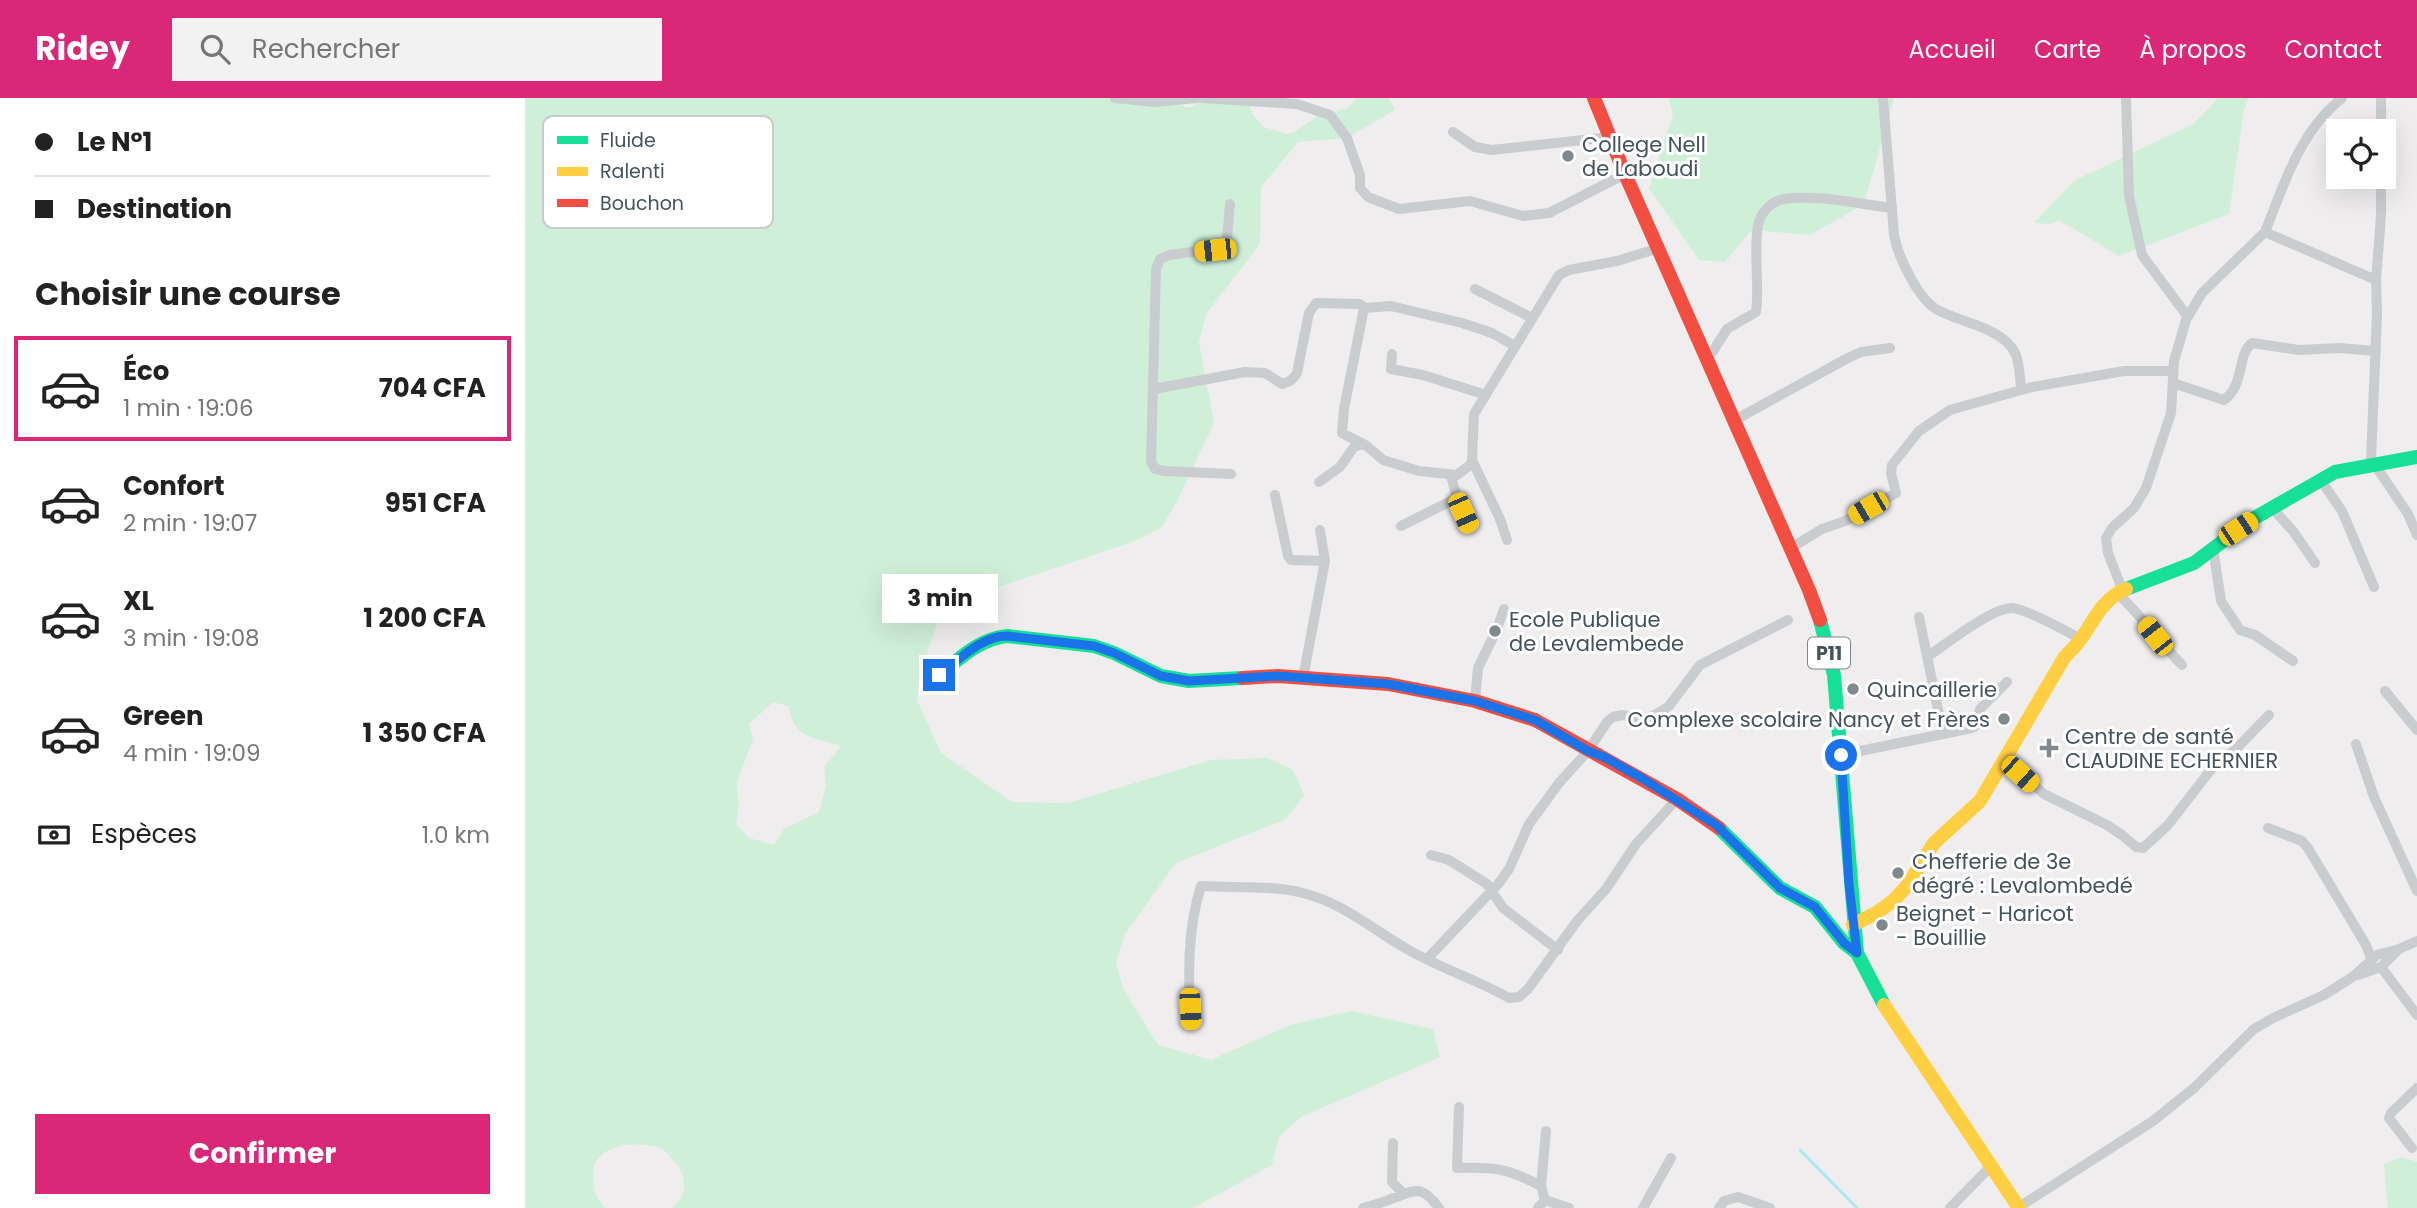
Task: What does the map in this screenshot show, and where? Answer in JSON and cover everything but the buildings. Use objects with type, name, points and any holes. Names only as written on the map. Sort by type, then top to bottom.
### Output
[{"type":"street","points":[[1115,98],[1155,102],[1195,98]]},
{"type":"street","points":[[1202,98],[1297,104],[1330,115],[1347,138],[1360,175],[1360,188],[1368,197],[1399,209],[1470,201],[1523,216],[1538,216],[1625,174]]},
{"type":"street","name":"P11","points":[[1594,98],[1824,629],[1834,675],[1857,953],[1896,1024],[2019,1208]]},
{"type":"street","points":[[1883,98],[1898,248],[1917,289],[1926,302],[1942,313],[1990,331],[2011,346],[2016,354],[2021,390]]},
{"type":"street","points":[[2126,98],[2129,196],[2142,255],[2188,317]]},
{"type":"street","points":[[2182,665],[2161,645],[2120,591],[2106,538],[2112,528],[2134,508],[2146,488],[2171,413],[2177,346],[2188,317],[2202,293],[2265,232],[2295,157],[2329,109],[2342,98]]},
{"type":"street","points":[[2381,98],[2381,119]]},
{"type":"street","points":[[1453,132],[1475,147],[1492,150],[1610,137]]},
{"type":"street","points":[[2381,189],[2371,452],[2373,465],[2408,514],[2417,535]]},
{"type":"street","points":[[1708,359],[1727,330],[1756,312],[1758,294],[1755,261],[1759,221],[1769,205],[1783,199],[1821,199],[1892,208]]},
{"type":"street","points":[[1230,204],[1227,239],[1223,248],[1169,255],[1160,259],[1156,269],[1151,461],[1156,469],[1165,471],[1231,474]]},
{"type":"street","points":[[2265,232],[2376,280]]},
{"type":"street","points":[[1507,540],[1472,460],[1474,414],[1559,275],[1659,248]]},
{"type":"street","points":[[1475,289],[1532,318]]},
{"type":"street","points":[[1154,389],[1245,372],[1265,373],[1282,384],[1287,383],[1294,379],[1297,373],[1309,313],[1316,303],[1360,304],[1364,308],[1391,306],[1462,323],[1492,333],[1515,345]]},
{"type":"street","points":[[1364,308],[1341,429],[1345,435],[1361,443],[1383,460],[1419,471],[1451,476],[1466,469],[1472,460]]},
{"type":"street","points":[[2173,383],[2224,400],[2233,394],[2248,347],[2252,343],[2299,351],[2339,348],[2376,351]]},
{"type":"street","points":[[1735,420],[1861,352],[1890,348]]},
{"type":"street","points":[[1392,354],[1391,369],[1423,375],[1486,395]]},
{"type":"street","points":[[1791,548],[1822,529],[1845,521],[1896,493],[1891,473],[1892,465],[1926,425],[1950,410],[2021,390],[2124,371],[2173,371]]},
{"type":"street","points":[[1318,482],[1340,467],[1353,447],[1361,443]]},
{"type":"street","points":[[1853,925],[1882,911],[1906,887],[1929,848],[1974,808],[2064,658],[2081,639],[2096,613],[2120,591],[2187,567],[2238,529],[2335,472],[2417,457]]},
{"type":"street","points":[[1451,476],[1470,528]]},
{"type":"street","points":[[2320,480],[2342,511],[2374,587]]},
{"type":"street","points":[[1275,495],[1291,561],[1325,561]]},
{"type":"street","points":[[1401,526],[1457,498]]},
{"type":"street","points":[[2272,508],[2293,531],[2315,564]]},
{"type":"street","points":[[1303,678],[1325,561],[1321,530]]},
{"type":"street","points":[[2213,548],[2221,601],[2240,629],[2255,635],[2293,661]]},
{"type":"street","points":[[1475,701],[1478,668],[1504,609]]},
{"type":"street","points":[[1927,657],[1971,627],[2005,609],[2021,610],[2081,639]]},
{"type":"street","points":[[1919,617],[1943,734]]},
{"type":"street","points":[[1427,959],[1493,892],[1509,869],[1529,824],[1559,783],[1588,751],[1607,722],[1622,715],[1644,719],[1654,715],[1669,706],[1700,665],[1788,620]]},
{"type":"street","points":[[939,675],[985,641],[996,636],[1007,636],[1094,646],[1161,676],[1189,681],[1278,676],[1406,686],[1475,701],[1535,720],[1677,799],[1716,825],[1780,888],[1815,907],[1844,943],[1857,953]]},
{"type":"street","points":[[1841,755],[1975,726],[1980,709],[2007,682]]},
{"type":"street","points":[[2385,691],[2417,730]]},
{"type":"street","points":[[2005,760],[2044,794],[2107,825],[2136,847],[2143,848],[2168,825],[2216,763],[2235,750],[2269,715]]},
{"type":"street","points":[[2356,744],[2374,797],[2417,891]]},
{"type":"street","points":[[1191,1024],[1189,954],[1196,902],[1201,886],[1282,890],[1325,901],[1344,909],[1408,950],[1514,998],[1528,989],[1577,921],[1606,889],[1636,844],[1677,799]]},
{"type":"street","points":[[2268,828],[2302,841],[2308,848],[2366,945],[2371,958]]},
{"type":"street","points":[[1431,855],[1460,866],[1487,884],[1503,908],[1558,950]]},
{"type":"street","points":[[2019,1208],[2153,1121],[2194,1088],[2254,1029],[2325,995],[2354,976],[2371,958],[2417,941]]},
{"type":"street","points":[[2354,976],[2381,967],[2399,949]]},
{"type":"street","points":[[2381,967],[2417,1015]]},
{"type":"street","points":[[2412,1148],[2389,1118],[2417,1088]]},
{"type":"street","points":[[1459,1107],[1457,1168],[1493,1167],[1518,1174],[1541,1186]]},
{"type":"street","points":[[1546,1132],[1541,1204],[1569,1208]]},
{"type":"street","points":[[1393,1143],[1392,1182],[1403,1193]]},
{"type":"street","points":[[1643,1208],[1671,1158]]},
{"type":"street","points":[[1950,1208],[1992,1165]]},
{"type":"street","points":[[1363,1208],[1403,1193],[1420,1190],[1429,1195],[1439,1208]]},
{"type":"street","points":[[1719,1208],[1728,1199],[1738,1197],[1770,1208]]},
{"type":"green space","points":[[525,98],[1172,98],[1185,107],[1193,107],[1202,98],[1247,98],[1253,115],[1264,127],[1287,134],[1318,116],[1347,108],[1357,98],[1389,98],[1395,110],[1347,138],[1298,142],[1261,187],[1260,244],[1206,314],[1199,342],[1214,423],[1162,527],[1135,541],[992,589],[939,619],[920,673],[917,700],[941,753],[1012,802],[1068,803],[1211,760],[1268,758],[1293,770],[1304,795],[1286,819],[1176,863],[1125,934],[1116,962],[1123,989],[1158,1045],[1211,1060],[1290,1025],[1351,1011],[1433,1029],[1440,1057],[1301,1117],[1279,1137],[1272,1165],[1193,1208],[672,1208],[683,1191],[684,1179],[679,1167],[658,1147],[638,1144],[608,1151],[600,1156],[595,1164],[594,1189],[599,1201],[606,1208],[525,1208]],"holes":[[[773,702],[788,706],[791,717],[806,735],[841,746],[824,767],[826,785],[819,812],[784,829],[774,845],[749,838],[736,824],[739,805],[737,783],[753,738],[749,724]]]},
{"type":"green space","points":[[1669,98],[1894,98],[1864,204],[1810,235],[1752,230],[1725,262],[1699,260],[1649,188],[1673,115]]},
{"type":"green space","points":[[2218,98],[2249,98],[2244,110],[2229,214],[2119,256],[2059,220],[2050,224],[2034,223],[2074,181],[2193,124]]},
{"type":"green space","points":[[2401,1157],[2417,1162],[2417,1208],[2388,1208],[2384,1164]]},
{"type":"waterway","points":[[1800,1150],[1857,1208]]},
{"type":"traffic: fast","points":[[2126,589],[2194,563],[2251,520],[2335,472],[2417,457]]},
{"type":"traffic: fast","points":[[1820,620],[1834,675],[1857,953],[1884,1005]]},
{"type":"traffic: fast","points":[[939,675],[979,645],[1007,636],[1094,646],[1161,676],[1189,681],[1242,678]]},
{"type":"traffic: fast","points":[[1719,828],[1780,888],[1815,907],[1844,943],[1857,953]]},
{"type":"traffic: slow","points":[[1853,925],[1894,900],[1907,886],[1934,843],[1980,801],[2064,658],[2078,643],[2099,611],[2126,589]]},
{"type":"traffic: slow","points":[[1884,1005],[2019,1208]]},
{"type":"traffic: jam","points":[[1594,98],[1820,620]]},
{"type":"traffic: jam","points":[[1242,678],[1278,676],[1388,684],[1475,701],[1535,720],[1677,799],[1719,828]]},
{"type":"place","name":"College Nell de Laboudi","points":[[1568,156]]},
{"type":"place","name":"Ecole Publique de Levalembede","points":[[1495,631]]},
{"type":"place","name":"Quincaillerie","points":[[1853,689]]},
{"type":"place","name":"Complexe scolaire Nancy et Frères","points":[[2004,719]]},
{"type":"place","name":"Centre de santé CLAUDINE ECHERNIER","points":[[2049,748]]},
{"type":"place","name":"Chefferie de 3e dégré : Levalombedé","points":[[1898,873]]},
{"type":"place","name":"Beignet - Haricot - Bouillie","points":[[1882,925]]},
{"type":"route","points":[[939,675],[985,641],[996,636],[1007,636],[1094,646],[1161,676],[1189,681],[1278,676],[1388,684],[1498,707],[1535,720],[1588,751],[1604,757],[1716,825],[1780,888],[1815,907],[1844,943],[1857,953],[1849,884],[1841,755]]}]
